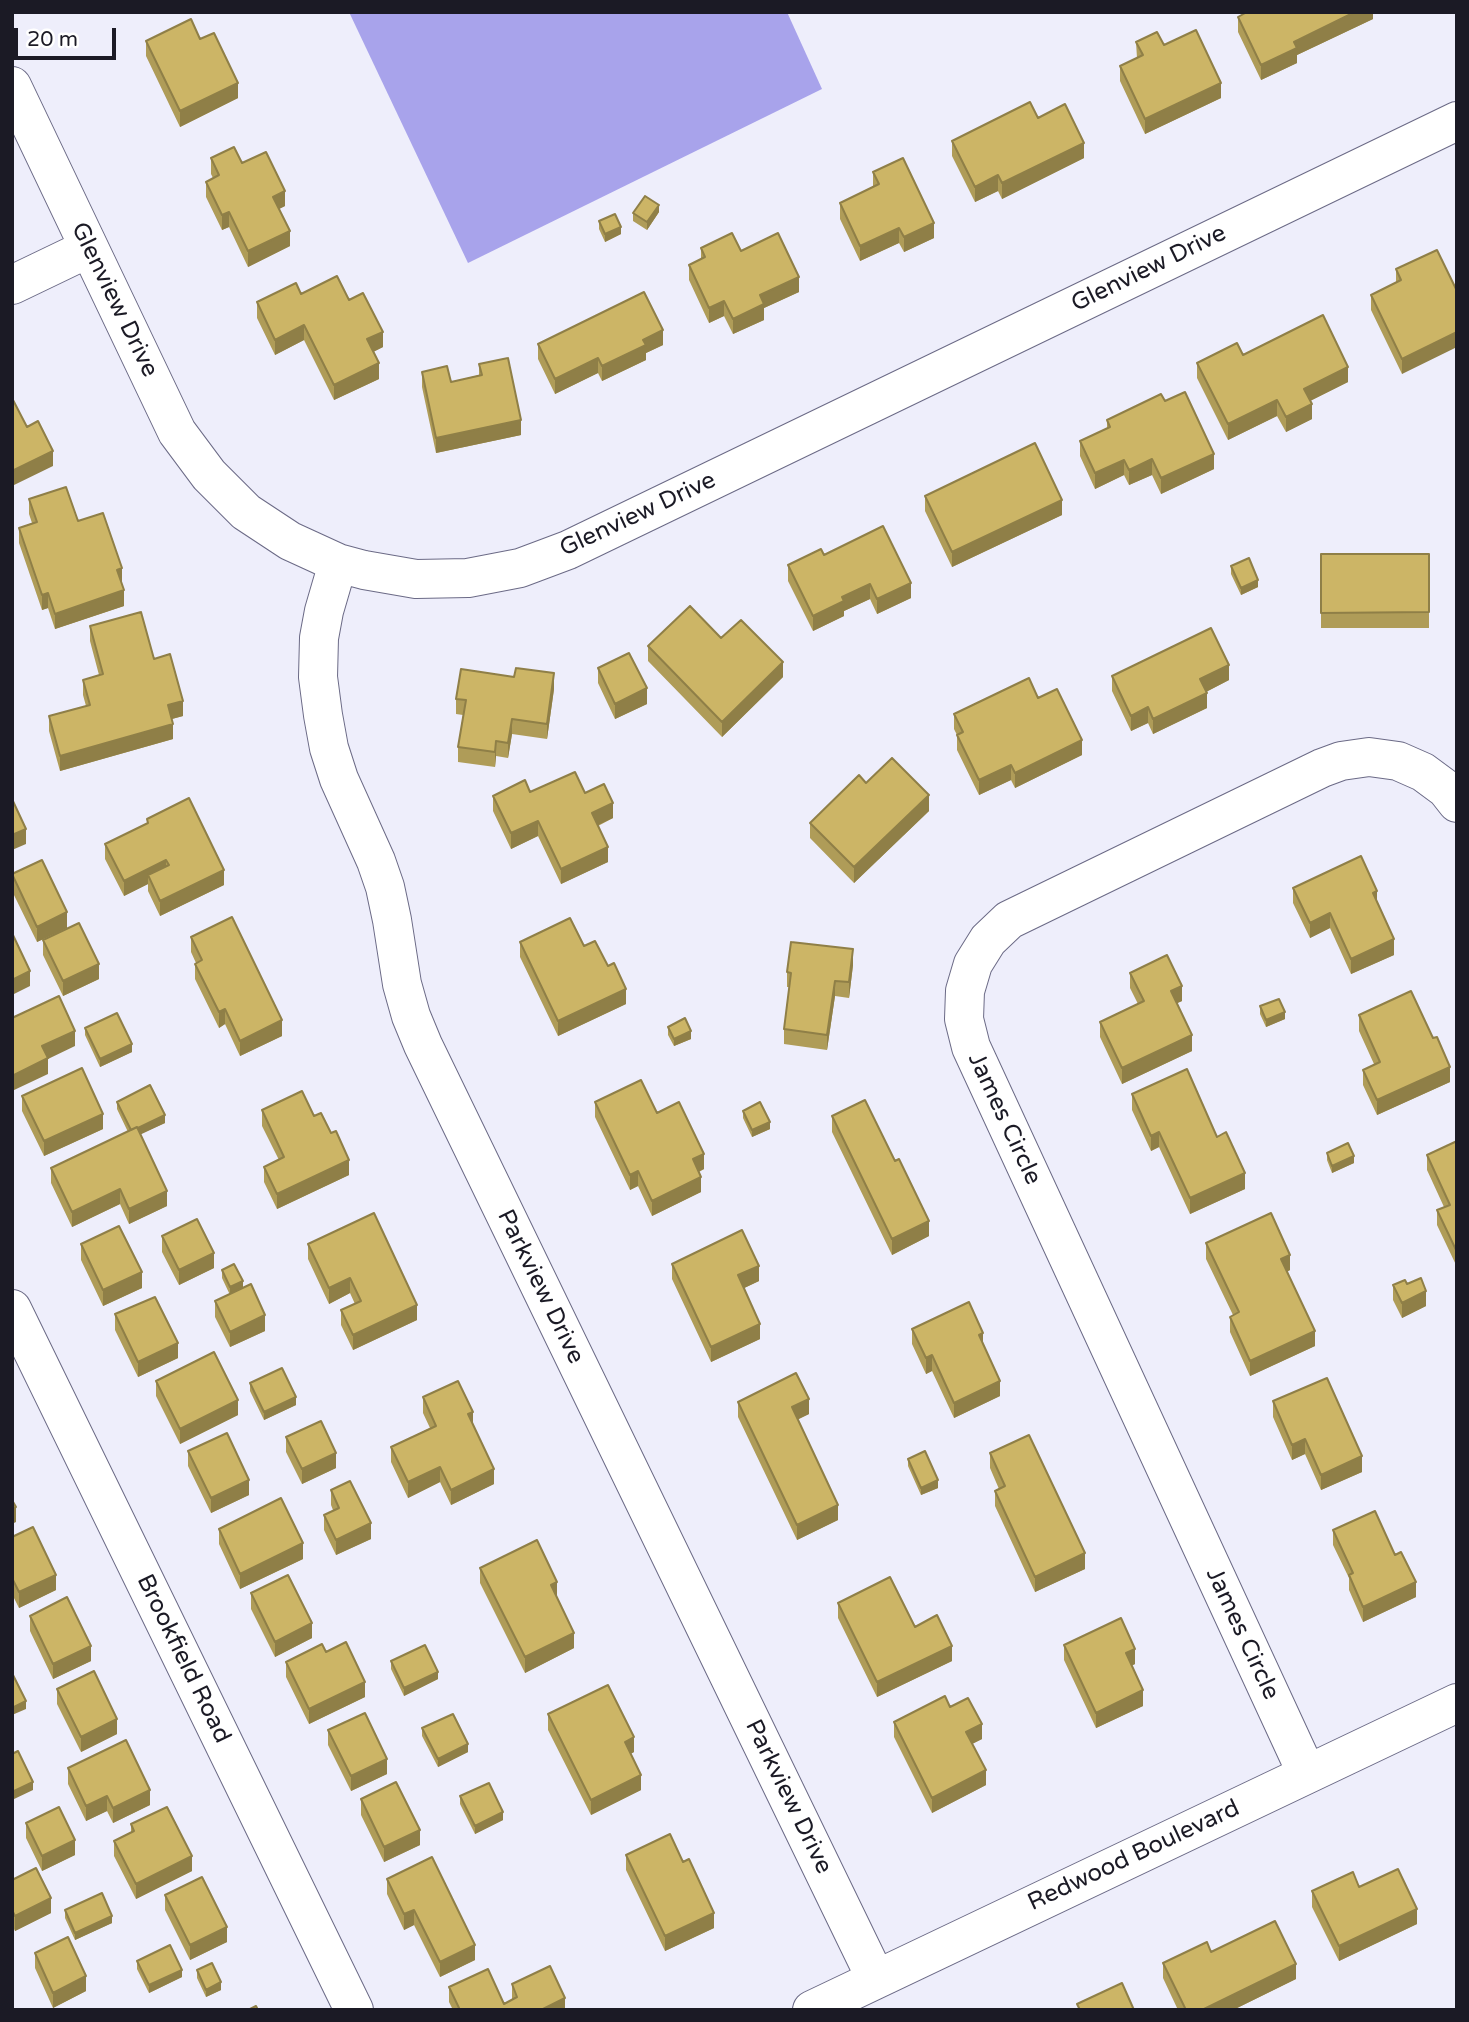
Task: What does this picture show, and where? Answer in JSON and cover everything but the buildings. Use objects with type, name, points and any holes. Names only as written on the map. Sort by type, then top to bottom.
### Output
[{"type":"street","name":"Glenview Drive","points":[[12,86],[177,432],[209,475],[246,512],[290,541],[338,563],[415,579],[468,578],[520,568],[568,550],[1457,121]]},
{"type":"street","points":[[12,285],[89,248]]},
{"type":"street","name":"Parkview Drive","points":[[338,563],[319,638],[318,677],[323,715],[329,748],[339,779],[385,887],[402,984],[411,1016],[876,1979]]},
{"type":"street","name":"James Circle","points":[[1307,1774],[971,1047],[964,1019],[965,991],[974,964],[988,940],[1009,920],[1331,764],[1369,757],[1398,761],[1423,772],[1446,789],[1457,803]]},
{"type":"street","name":"Brookfield Road","points":[[12,1309],[354,2010]]},
{"type":"street","name":"Redwood Boulevard","points":[[812,2010],[1457,1703]]},
{"type":"shaded area","points":[[349,12],[787,12],[822,89],[468,263]]}]
